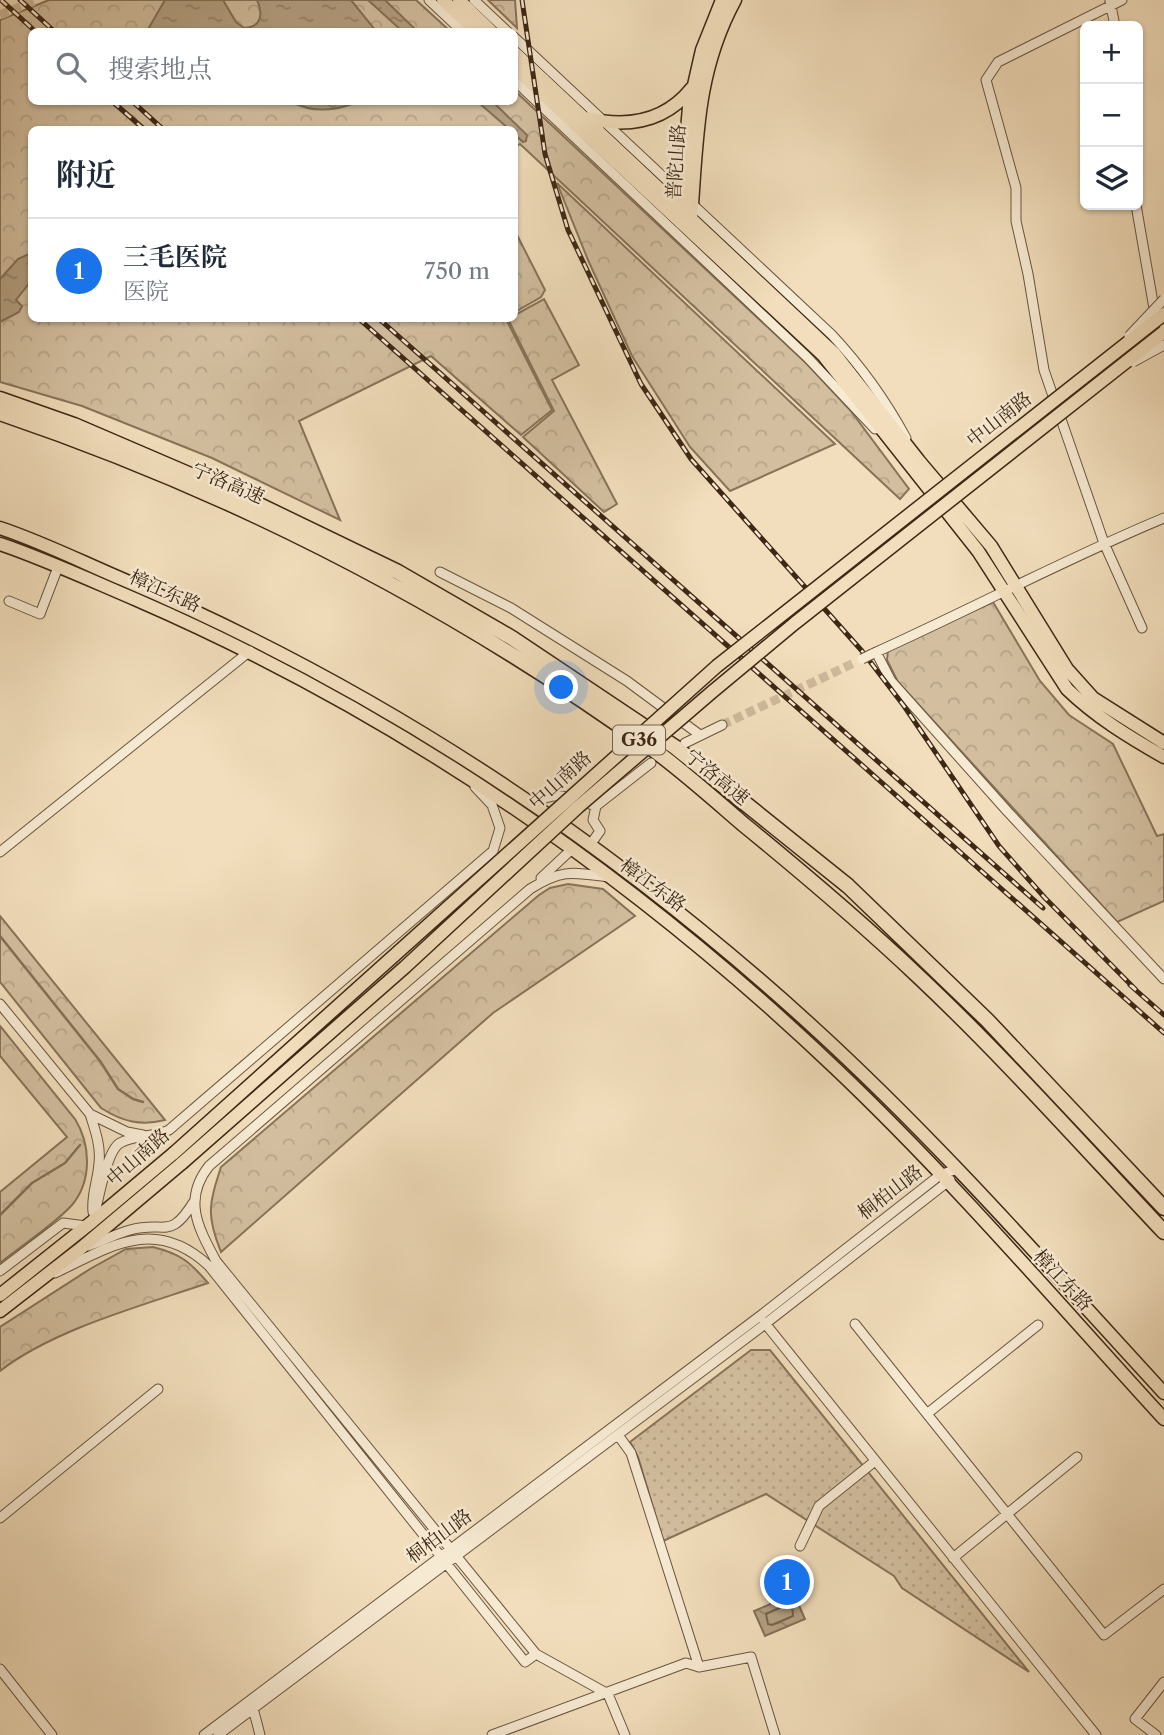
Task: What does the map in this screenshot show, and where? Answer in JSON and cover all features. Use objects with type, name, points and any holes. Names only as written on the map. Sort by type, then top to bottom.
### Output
[{"type":"highway","name":"宁洛高速","points":[[0,400],[74,425],[251,500],[398,572],[512,638],[675,747],[848,886],[987,1020],[1164,1208]]},
{"type":"highway","name":"宁洛高速","points":[[0,413],[77,439],[256,515],[395,586],[495,644],[655,752],[803,873],[918,976],[1164,1232]]},
{"type":"main road","points":[[443,0],[473,28]]},
{"type":"main road","points":[[459,0],[488,28]]},
{"type":"main road","name":"普陀山路","points":[[686,206],[681,194],[689,107],[702,50],[722,0]]},
{"type":"main road","name":"普陀山路","points":[[683,225],[698,109],[709,63],[735,0]]},
{"type":"main road","points":[[518,56],[583,118],[686,206]]},
{"type":"main road","points":[[518,71],[823,355],[915,463],[1067,669],[1093,698],[1164,743]]},
{"type":"main road","points":[[583,118],[603,122],[642,121],[662,114],[682,100],[694,85]]},
{"type":"main road","name":"中山南路","points":[[0,1311],[80,1249],[717,666],[1164,314]]},
{"type":"main road","name":"中山南路","points":[[0,1295],[178,1158],[405,967],[579,807],[795,623],[1164,332]]},
{"type":"main road","name":"樟江东路","points":[[0,528],[171,600],[253,638],[379,706],[535,804],[679,912],[764,984],[863,1075],[957,1169],[1164,1393]]},
{"type":"main road","name":"樟江东路","points":[[0,544],[250,651],[324,690],[465,775],[572,849],[680,929],[835,1068],[944,1179],[1164,1419]]},
{"type":"main road","points":[[1010,590],[1067,689],[1086,708],[1164,757]]},
{"type":"street","points":[[429,0],[459,28]]},
{"type":"street","points":[[474,0],[504,28]]},
{"type":"street","points":[[1122,0],[1111,3],[998,62],[986,80],[1016,188],[1016,221],[1044,370],[1104,543],[1142,628]]},
{"type":"street","points":[[1111,3],[1114,21]]},
{"type":"street","points":[[518,41],[681,194]]},
{"type":"street","points":[[518,83],[683,225]]},
{"type":"street","points":[[686,206],[845,348],[896,419],[915,463]]},
{"type":"street","points":[[1137,210],[1148,281],[1164,353]]},
{"type":"street","points":[[1105,362],[1164,299]]},
{"type":"street","points":[[1113,373],[1164,345]]},
{"type":"street","points":[[858,661],[1104,543],[1164,518]]},
{"type":"street","points":[[9,601],[40,614],[58,567]]},
{"type":"street","points":[[440,572],[511,608],[627,681],[700,735]]},
{"type":"street","points":[[0,852],[250,651]]},
{"type":"street","points":[[874,653],[891,681],[1008,812],[1164,979]]},
{"type":"street","points":[[685,743],[722,724]]},
{"type":"street","points":[[590,845],[600,831],[593,820],[596,806],[652,763]]},
{"type":"street","points":[[90,1224],[111,1150],[120,1143],[169,1130],[494,851],[500,828],[492,805],[465,775]]},
{"type":"street","points":[[535,804],[546,796],[555,794],[596,806]]},
{"type":"street","points":[[80,1249],[132,1229],[171,1227],[183,1219],[195,1200],[203,1173],[209,1166],[530,889],[572,849]]},
{"type":"street","points":[[530,889],[550,876],[561,874],[582,873],[610,877]]},
{"type":"street","points":[[0,1004],[90,1114],[97,1138],[99,1162],[90,1224]]},
{"type":"street","points":[[90,1114],[127,1132],[152,1136]]},
{"type":"street","name":"桐柏山路","points":[[452,1553],[618,1435],[957,1169]]},
{"type":"street","points":[[195,1200],[195,1215],[216,1261],[536,1654],[608,1694],[625,1735]]},
{"type":"street","points":[[0,1271],[63,1223],[90,1224]]},
{"type":"street","points":[[41,1280],[112,1246],[134,1240],[164,1240],[197,1255],[209,1266],[525,1662],[536,1654]]},
{"type":"street","points":[[763,1320],[1096,1735]]},
{"type":"street","name":"桐柏山路","points":[[218,1735],[452,1553],[763,1320]]},
{"type":"street","points":[[855,1324],[1104,1635],[1164,1589]]},
{"type":"street","points":[[928,1413],[1038,1325]]},
{"type":"street","points":[[0,1518],[158,1389]]},
{"type":"street","points":[[618,1435],[631,1453],[699,1667]]},
{"type":"street","points":[[953,1558],[1077,1457]]},
{"type":"street","points":[[800,1546],[819,1506],[875,1461]]},
{"type":"street","name":"桐柏山路","points":[[204,1735],[444,1560]]},
{"type":"street","points":[[492,1735],[686,1663],[699,1667],[751,1657],[775,1735]]},
{"type":"street","points":[[0,1670],[52,1735]]},
{"type":"street","points":[[1156,1735],[1135,1719],[1164,1682]]},
{"type":"street","points":[[253,1708],[260,1735]]},
{"type":"green space","points":[[49,0],[416,0],[447,28],[28,28],[28,105],[518,105],[518,94],[807,364],[850,410],[909,489],[900,499],[520,144],[518,145],[518,126],[28,126],[28,322],[508,322],[552,410],[521,435],[431,356],[299,421],[340,520],[212,458],[82,406],[0,382],[0,20]]},
{"type":"green space","points":[[488,0],[515,0],[517,28]]},
{"type":"green space","points":[[557,183],[835,444],[730,491],[690,447],[632,356],[588,260]]},
{"type":"green space","points":[[518,237],[545,290],[541,297],[518,310]]},
{"type":"green space","points":[[544,299],[579,365],[552,380],[617,504],[604,512],[523,437],[554,411],[510,322],[518,322],[518,313]]},
{"type":"green space","points":[[993,602],[1040,681],[1069,715],[1113,744],[1157,836],[1164,834],[1164,901],[1117,922],[898,682],[887,660],[888,650]]},
{"type":"green space","points":[[568,884],[603,889],[635,916],[493,1013],[221,1252],[213,1228],[211,1210],[221,1167],[539,895],[550,888]]},
{"type":"green space","points":[[0,916],[165,1120],[148,1123],[132,1121],[117,1117],[101,1108],[0,982]]},
{"type":"green space","points":[[0,1026],[75,1119],[84,1140],[87,1163],[83,1185],[72,1205],[0,1263],[0,1192],[67,1137],[0,1056]]},
{"type":"green space","points":[[153,1247],[184,1260],[208,1283],[73,1330],[22,1356],[0,1371],[0,1327],[126,1249]]},
{"type":"green space","points":[[751,1350],[770,1350],[1029,1672],[902,1588],[894,1576],[766,1494],[663,1541],[638,1457],[630,1442]]},
{"type":"water","points":[[165,0],[223,0],[236,22],[244,28],[149,28]]},
{"type":"water","points":[[257,0],[351,0],[374,28],[244,28],[254,25],[260,19]]},
{"type":"water","points":[[368,0],[385,0],[414,28],[399,28]]},
{"type":"water","points":[[298,105],[347,105],[324,110]]},
{"type":"water","points":[[481,105],[496,105],[518,126],[506,126]]},
{"type":"water","points":[[518,126],[527,135],[526,141],[518,138]]},
{"type":"water","points":[[28,254],[28,285],[16,300],[22,306],[19,312],[0,322],[0,279],[18,259]]},
{"type":"water","points":[[794,1594],[805,1619],[765,1636],[754,1611]]},
{"type":"waterway","points":[[0,936],[100,1061],[118,1089],[143,1102]]},
{"type":"waterway","points":[[0,1215],[32,1183],[65,1163],[80,1145]]},
{"type":"tunnel","points":[[0,15],[37,0]]},
{"type":"tunnel","points":[[722,725],[854,663]]},
{"type":"railway","points":[[1,0],[32,28]]},
{"type":"railway","points":[[20,0],[51,28]]},
{"type":"railway","points":[[522,0],[545,154],[568,230],[641,384],[691,459],[862,651],[904,706],[999,846],[1045,898],[1136,990]]},
{"type":"railway","points":[[116,105],[140,126]]},
{"type":"railway","points":[[136,105],[160,126]]},
{"type":"railway","points":[[363,322],[1164,1033]]},
{"type":"railway","points":[[383,322],[1043,908]]},
{"type":"railway","points":[[1130,985],[1164,1015]]},
{"type":"place","name":"三毛医院","points":[[787,1582]]}]
